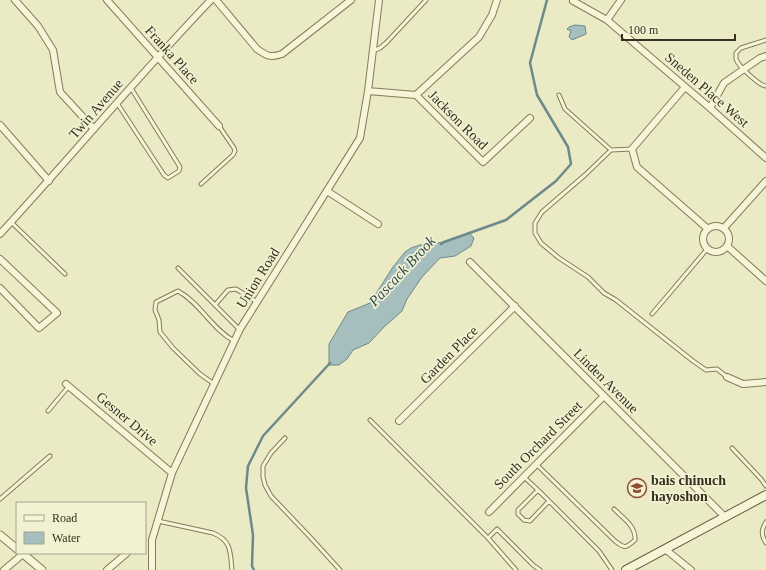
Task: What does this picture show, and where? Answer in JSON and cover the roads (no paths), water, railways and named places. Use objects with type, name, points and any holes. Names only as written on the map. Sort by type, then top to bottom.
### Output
[{"type":"main road","points":[[626,570],[766,495]]},
{"type":"street","points":[[15,0],[38,26],[53,50],[60,92],[94,129]]},
{"type":"street","name":"Franka Place","points":[[107,0],[219,126]]},
{"type":"street","name":"Twin Avenue","points":[[0,234],[211,0]]},
{"type":"street","points":[[216,0],[257,49],[272,57],[282,54],[351,0]]},
{"type":"street","name":"Union Road","points":[[152,570],[152,538],[172,473],[234,341],[360,138],[368,91],[379,0]]},
{"type":"street","points":[[416,95],[479,36],[492,16],[497,0]]},
{"type":"street","points":[[607,20],[621,0]]},
{"type":"street","name":"Sneden Place West","points":[[573,1],[607,20],[766,158]]},
{"type":"street","points":[[710,108],[724,82],[760,58],[766,56]]},
{"type":"street","points":[[685,87],[632,149],[637,167],[708,229]]},
{"type":"street","name":"Jackson Road","points":[[368,91],[416,95],[483,162],[530,118]]},
{"type":"street","points":[[0,125],[49,181]]},
{"type":"street","points":[[724,228],[766,181]]},
{"type":"street","points":[[327,190],[378,224]]},
{"type":"street","points":[[716,226],[724,228],[729,236],[727,246],[718,252],[710,250],[705,244],[704,240],[705,233],[708,229],[716,226]]},
{"type":"street","points":[[727,246],[766,281]]},
{"type":"street","points":[[0,259],[57,313],[39,328],[0,288]]},
{"type":"street","name":"Linden Avenue","points":[[470,262],[725,517]]},
{"type":"street","name":"Garden Place","points":[[399,421],[515,306]]},
{"type":"street","points":[[726,377],[743,384],[766,382]]},
{"type":"street","name":"Gesner Drive","points":[[68,385],[172,473]]},
{"type":"street","name":"South Orchard Street","points":[[489,512],[604,396]]},
{"type":"street","points":[[0,535],[16,548]]},
{"type":"street","points":[[146,538],[152,538]]},
{"type":"street","points":[[665,549],[690,570]]},
{"type":"street","points":[[6,570],[22,554],[42,570]]},
{"type":"street","points":[[107,570],[126,554]]},
{"type":"lane","points":[[373,51],[380,48],[387,42],[426,0]]},
{"type":"lane","points":[[766,40],[741,48],[736,53],[736,60],[744,69],[760,85],[766,86]]},
{"type":"lane","points":[[117,104],[164,175],[168,178],[179,171],[180,167],[131,88]]},
{"type":"lane","points":[[559,95],[565,109],[611,150]]},
{"type":"lane","points":[[201,184],[235,152],[234,148],[219,126]]},
{"type":"lane","points":[[632,149],[611,150],[585,175],[542,212],[535,223],[535,233],[541,243],[558,258],[588,277],[604,293],[616,300],[693,361],[706,370],[717,369],[726,377]]},
{"type":"lane","points":[[11,222],[65,274]]},
{"type":"lane","points":[[652,314],[708,248]]},
{"type":"lane","points":[[178,268],[240,330]]},
{"type":"lane","points":[[215,305],[228,290],[236,289],[257,302]]},
{"type":"lane","points":[[214,384],[200,374],[173,348],[160,332],[159,320],[155,310],[156,302],[178,291],[187,296],[215,327],[234,341]]},
{"type":"lane","points":[[48,411],[68,385]]},
{"type":"lane","points":[[370,420],[488,538],[516,570]]},
{"type":"lane","points":[[286,438],[271,453],[263,466],[265,485],[271,496],[310,536],[340,570]]},
{"type":"lane","points":[[732,448],[766,486]]},
{"type":"lane","points":[[0,499],[50,456]]},
{"type":"lane","points":[[536,464],[615,541],[623,547],[627,546],[635,540],[636,535],[634,529],[614,510]]},
{"type":"lane","points":[[524,477],[599,551],[612,570]]},
{"type":"lane","points":[[538,490],[518,510],[518,514],[524,520],[530,521],[549,502]]},
{"type":"lane","points":[[158,521],[213,533],[224,538],[229,546],[232,570]]},
{"type":"lane","points":[[766,522],[761,531],[762,537],[766,543]]},
{"type":"lane","points":[[488,538],[497,529],[539,570]]},
{"type":"water","points":[[575,25],[585,26],[586,34],[572,40],[569,37],[571,30],[567,29]]},
{"type":"water","points":[[469,233],[474,238],[471,246],[455,256],[440,258],[422,277],[407,299],[402,311],[369,343],[353,350],[347,359],[339,365],[329,365],[329,344],[348,312],[370,303],[393,267],[405,252],[420,245],[444,242]]},
{"type":"waterway","name":"Pascack Brook","points":[[441,244],[506,220],[556,181],[571,164],[568,147],[537,95],[530,63],[547,0]]},
{"type":"waterway","name":"Pascack Brook","points":[[254,570],[252,566],[253,535],[246,488],[248,466],[263,436],[330,363]]},
{"type":"place","name":"bais chinuch hayoshon","points":[[637,488]]}]
